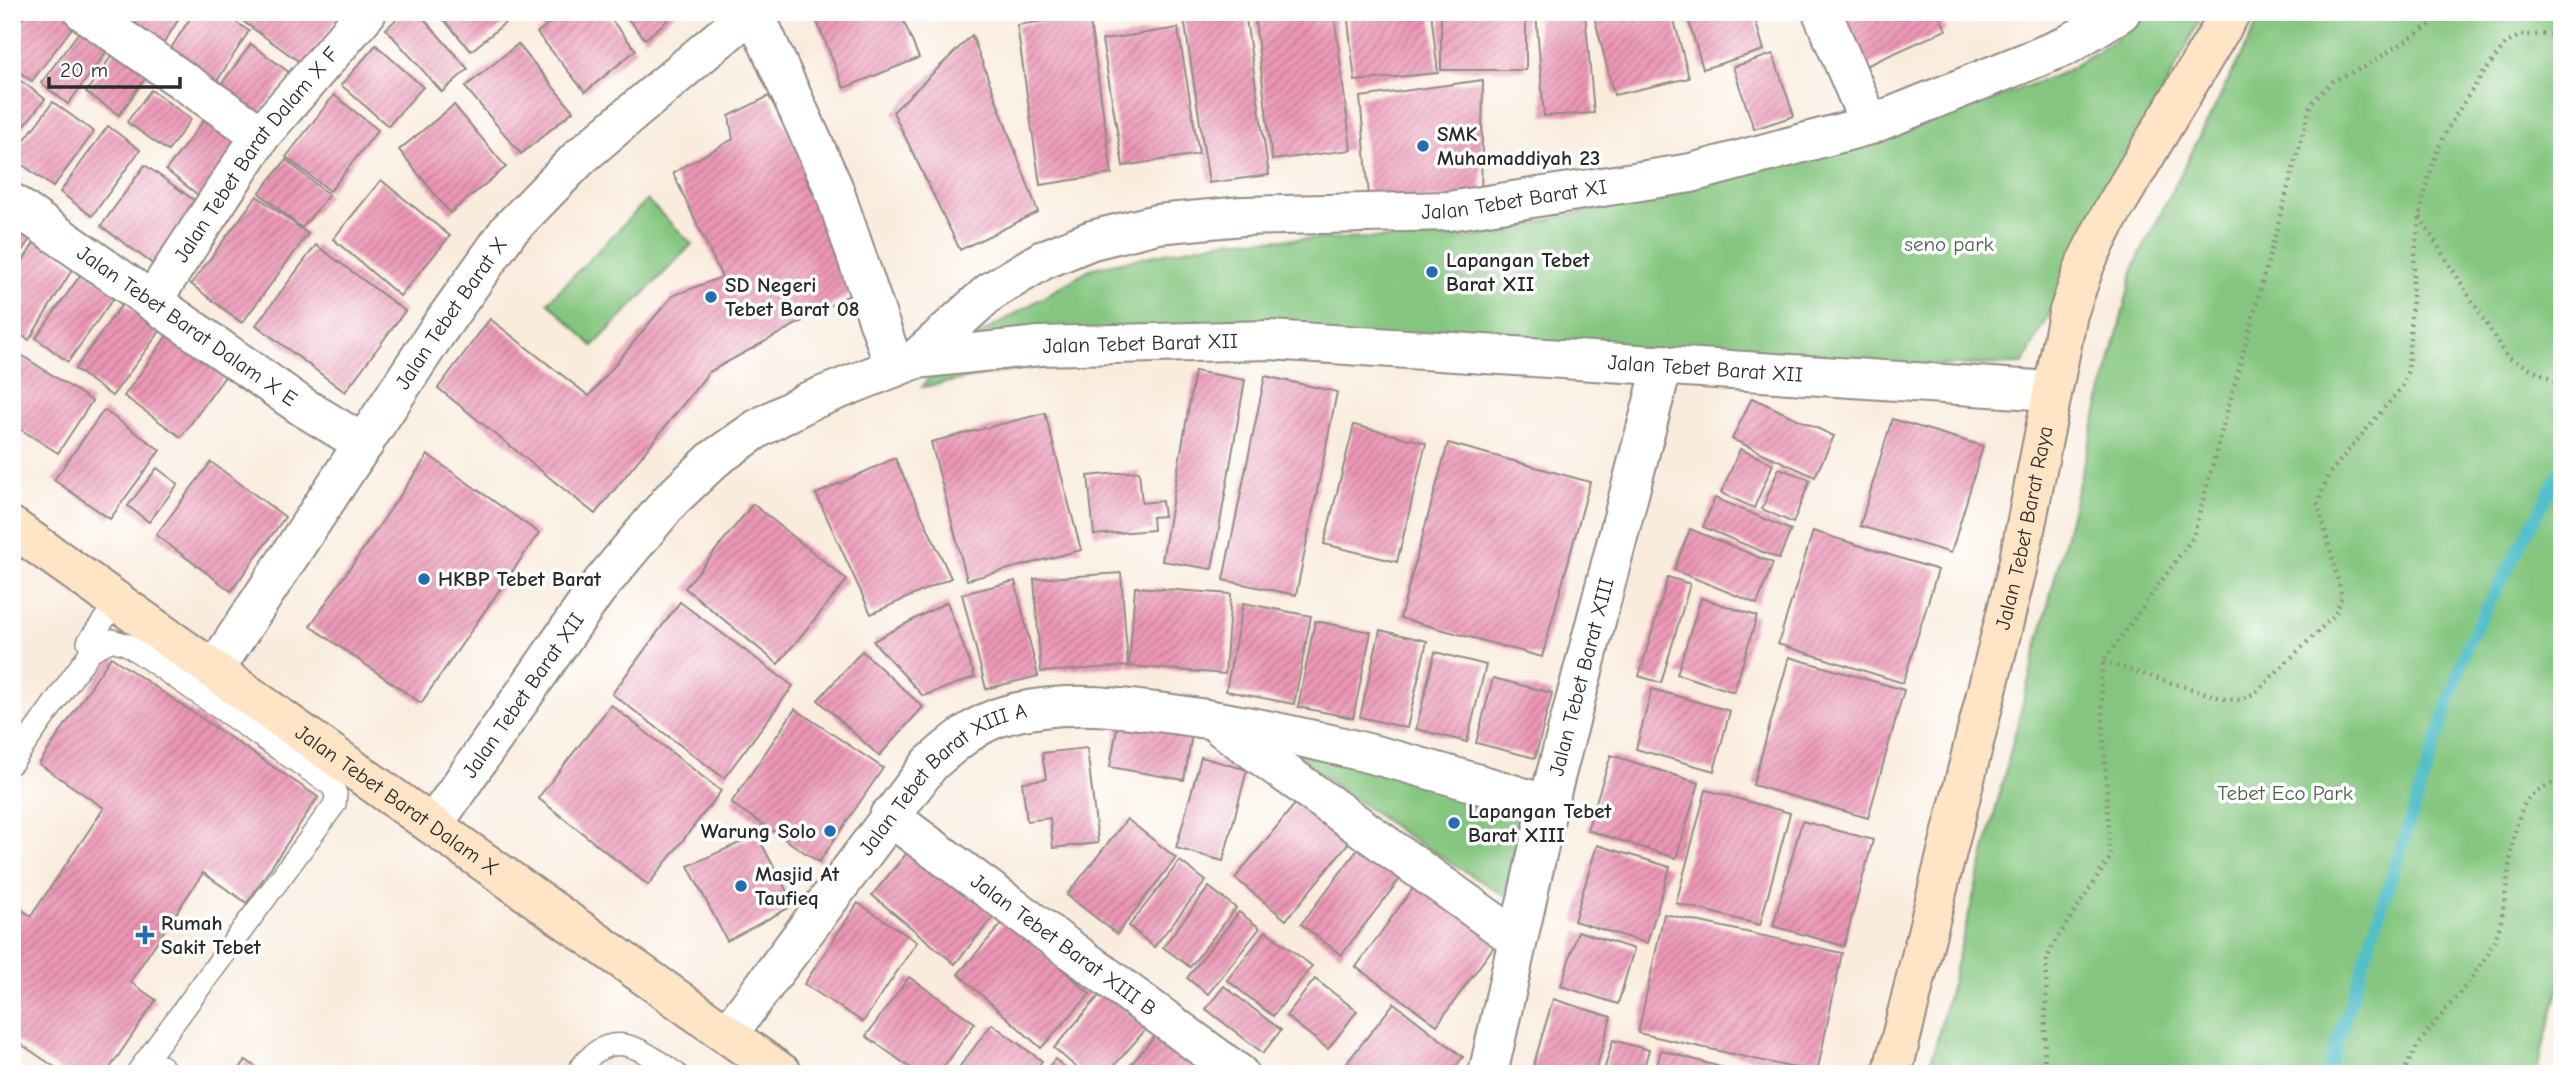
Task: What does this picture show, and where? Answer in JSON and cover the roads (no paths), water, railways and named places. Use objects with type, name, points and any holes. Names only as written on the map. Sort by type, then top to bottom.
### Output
[{"type":"street","points":[[84,12],[261,135]]},
{"type":"street","name":"Jalan Tebet Barat Dalam X F","points":[[152,301],[261,135],[367,12]]},
{"type":"street","points":[[753,12],[833,187],[905,362]]},
{"type":"street","name":"Jalan Tebet Barat X","points":[[215,669],[457,303],[509,230],[580,157],[753,12]]},
{"type":"street","points":[[1822,12],[1870,125]]},
{"type":"street","name":"Jalan Tebet Barat XI","points":[[905,362],[990,292],[1043,260],[1093,240],[1157,224],[1243,216],[1449,211],[1691,173],[1870,125],[2066,46],[2121,12]]},
{"type":"street","name":"Jalan Tebet Barat Raya","points":[[1892,1074],[2018,565],[2068,314],[2087,262],[2109,215],[2231,12]]},
{"type":"street","name":"Jalan Tebet Barat Dalam X E","points":[[12,203],[303,407],[364,444]]},
{"type":"street","name":"Jalan Tebet Barat XII","points":[[433,825],[597,589],[671,500],[714,459],[758,429],[807,402],[905,362],[1040,346],[1270,340],[2051,391]]},
{"type":"street","name":"Jalan Tebet Barat XIII","points":[[1488,1074],[1548,805],[1663,364]]},
{"type":"street","name":"Jalan Tebet Barat Dalam X","points":[[12,527],[100,631],[215,669],[783,1074]]},
{"type":"street","name":"Jalan Tebet Barat XIII A","points":[[728,1034],[930,764],[964,735],[1004,716],[1062,704],[1128,708],[1211,720],[1306,737],[1415,764],[1548,805]]},
{"type":"street","name":"Jalan Tebet Barat XIII A","points":[[1211,720],[1517,939]]},
{"type":"street","name":"Jalan Tebet Barat XIII B","points":[[889,816],[1239,1074]]},
{"type":"lane","points":[[12,763],[100,631],[112,640],[128,645],[332,786],[336,794],[335,804],[136,1074]]},
{"type":"lane","points":[[576,1074],[597,1050],[615,1043],[640,1048],[677,1074]]},
{"type":"waterway","points":[[2327,1074],[2469,641],[2562,468]]},
{"type":"place","name":"SMK Muhamaddiyah 23","points":[[1423,146]]},
{"type":"place","name":"Lapangan Tebet Barat XII","points":[[1432,272]]},
{"type":"place","name":"SD Negeri Tebet Barat 08","points":[[711,297]]},
{"type":"place","name":"HKBP Tebet Barat","points":[[424,579]]},
{"type":"place","name":"Lapangan Tebet Barat XIII","points":[[1454,823]]},
{"type":"place","name":"Warung Solo","points":[[830,831]]},
{"type":"place","name":"Masjid At Taufieq","points":[[741,886]]},
{"type":"place","name":"Rumah Sakit Tebet","points":[[145,935]]},
{"type":"park label","name":"seno park","points":[[1949,244]]},
{"type":"park label","name":"Tebet Eco Park","points":[[2285,793]]}]
